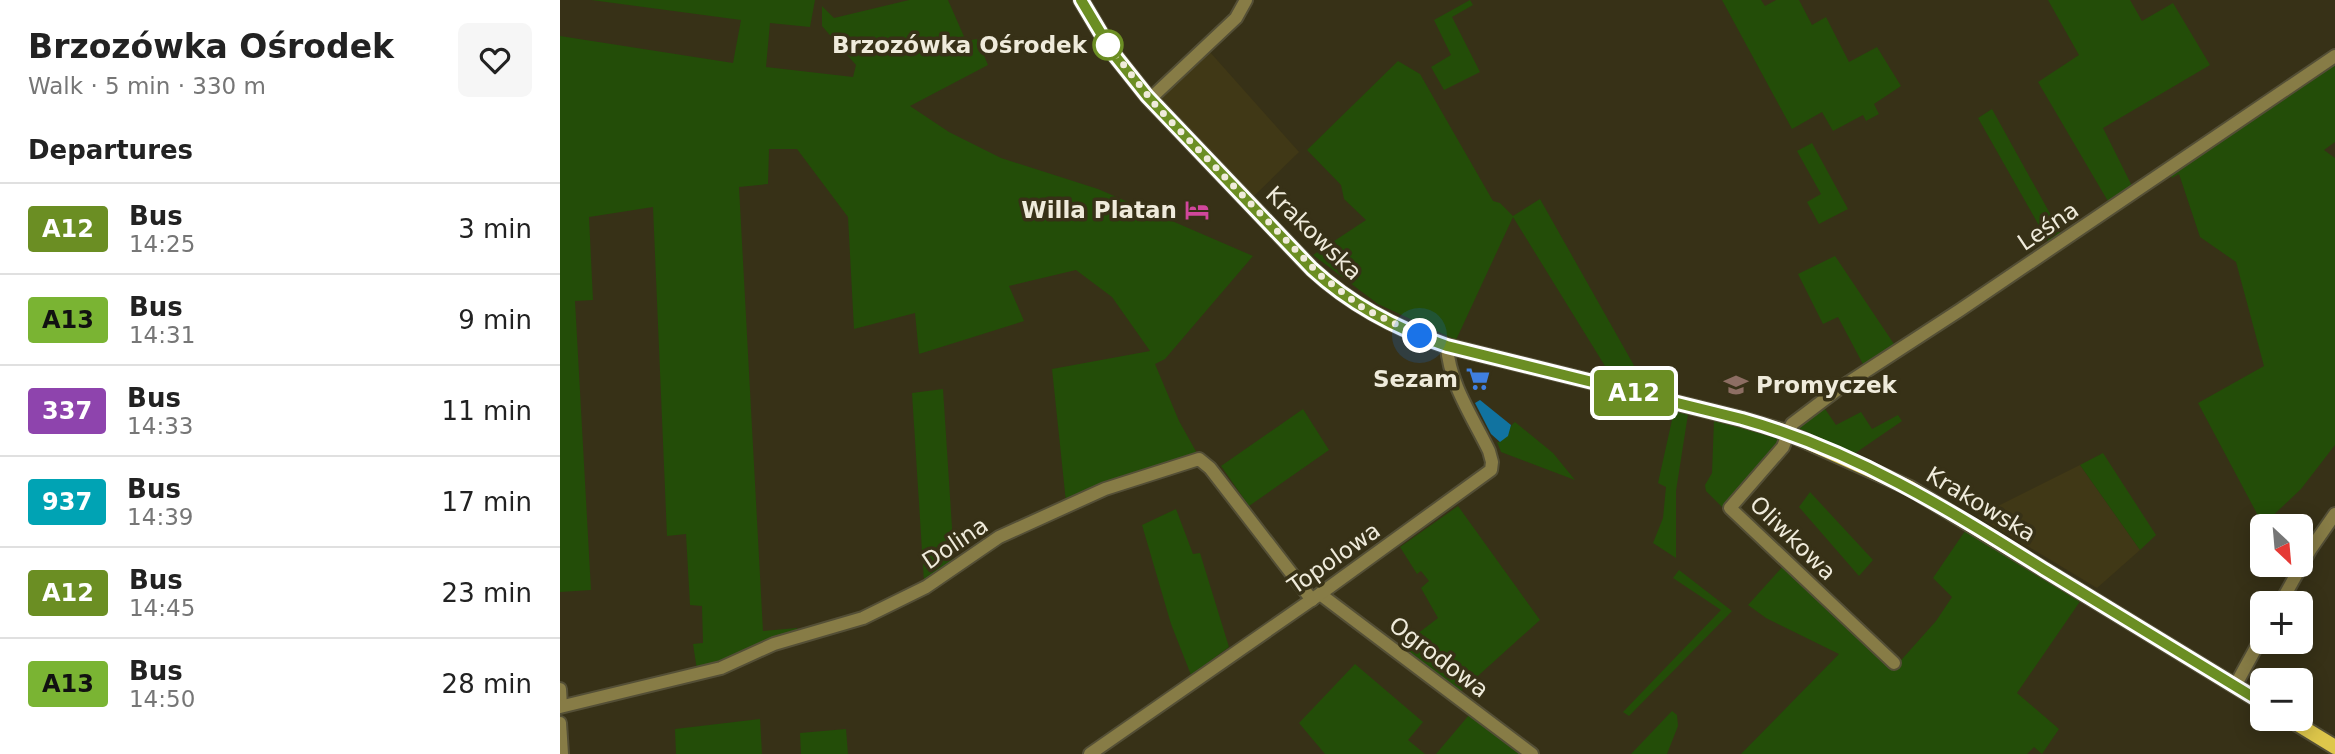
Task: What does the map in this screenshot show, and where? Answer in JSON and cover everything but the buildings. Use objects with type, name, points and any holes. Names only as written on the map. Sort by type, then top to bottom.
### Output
[{"type":"main road","name":"Krakowska","points":[[1081,0],[1112,52],[1150,99],[1301,258],[1333,287],[1383,319],[1447,346],[1742,419],[1789,434],[1882,474],[1925,496],[2250,695]]},
{"type":"main road","points":[[2309,731],[2335,747]]},
{"type":"street","points":[[1150,99],[1236,18],[1246,0]]},
{"type":"street","name":"Leśna","points":[[1789,434],[1792,424],[1836,390],[1960,310],[2335,56]]},
{"type":"street","name":"Topolowa","points":[[1090,754],[1316,597],[1491,470],[1489,451],[1453,375],[1447,346]]},
{"type":"street","name":"Oliwkowa","points":[[1789,434],[1783,447],[1730,508],[1894,663]]},
{"type":"street","name":"Dolina","points":[[560,707],[720,668],[774,644],[863,618],[926,587],[999,537],[1105,489],[1199,459],[1210,468],[1316,597]]},
{"type":"street","points":[[2287,591],[2335,514]]},
{"type":"street","name":"Ogrodowa","points":[[1316,597],[1532,754]]},
{"type":"street","points":[[2235,686],[2253,654]]},
{"type":"street","points":[[560,689],[560,707]]},
{"type":"street","points":[[560,723],[562,754]]},
{"type":"shaded area","points":[[1209,51],[1299,152],[1254,196],[1161,99]]},
{"type":"shaded area","points":[[2080,465],[2140,550],[2097,588],[1978,516]]},
{"type":"green space","points":[[591,0],[815,0],[810,27],[770,23],[766,67],[853,77],[856,65],[822,26],[822,6],[834,18],[909,0],[948,0],[966,41],[977,39],[988,65],[910,106],[949,132],[1001,158],[1098,189],[1253,256],[1165,359],[1155,364],[1179,421],[1198,455],[1066,502],[1052,369],[1150,351],[1112,297],[1076,270],[1009,286],[1024,321],[919,354],[915,313],[854,329],[848,217],[797,149],[769,149],[768,184],[739,187],[763,631],[797,628],[798,633],[697,670],[693,644],[703,643],[702,606],[690,605],[686,534],[667,536],[653,207],[589,217],[593,300],[575,301],[591,590],[560,592],[560,36],[733,63],[741,20]]},
{"type":"green space","points":[[1470,0],[1473,5],[1452,17],[1480,72],[1444,90],[1431,67],[1451,55],[1434,20]]},
{"type":"green space","points":[[1722,0],[1761,0],[1765,6],[1776,0],[1799,0],[1812,25],[1826,17],[1849,62],[1877,47],[1901,86],[1874,104],[1879,114],[1866,121],[1863,115],[1833,131],[1822,112],[1792,129]]},
{"type":"green space","points":[[2048,0],[2130,0],[2142,21],[2173,3],[2210,65],[2103,128],[2133,188],[2109,203],[2038,82],[2079,55]]},
{"type":"green space","points":[[2335,59],[2335,142],[2324,150],[2335,158],[2335,445],[2301,489],[2275,514],[2257,514],[2198,403],[2264,366],[2236,262],[2200,237],[2179,174],[2172,178],[2169,172]]},
{"type":"green space","points":[[1398,61],[1420,74],[1493,201],[1500,203],[1513,216],[1540,199],[1636,369],[1631,383],[1613,379],[1513,217],[1456,340],[1378,304],[1313,255],[1366,220],[1344,199],[1341,185],[1307,150]]},
{"type":"green space","points":[[1992,109],[2063,237],[2050,245],[1978,118]]},
{"type":"green space","points":[[1812,143],[1848,209],[1819,224],[1807,202],[1821,194],[1797,151]]},
{"type":"green space","points":[[1835,256],[1896,347],[1865,368],[1838,317],[1823,324],[1798,274]]},
{"type":"green space","points":[[943,389],[954,558],[924,582],[912,393]]},
{"type":"green space","points":[[1823,406],[1836,425],[1861,412],[1872,429],[1898,415],[1902,421],[1854,454],[1794,427]]},
{"type":"green space","points":[[1303,409],[1329,450],[1249,506],[1221,466]]},
{"type":"green space","points":[[1674,411],[1688,414],[1676,491],[1676,558],[1653,543],[1663,518],[1666,487],[1658,483]]},
{"type":"green space","points":[[1714,420],[1778,437],[1781,443],[1726,511],[1706,491],[1705,485],[1712,473]]},
{"type":"green space","points":[[1515,422],[1553,453],[1575,480],[1501,452],[1497,442],[1503,439]]},
{"type":"green space","points":[[2103,453],[2156,535],[2140,550],[2080,465]]},
{"type":"green space","points":[[1810,492],[1873,560],[1859,576],[1799,507]]},
{"type":"green space","points":[[1458,506],[1540,620],[1459,693],[1400,647],[1438,618],[1421,588],[1429,581],[1421,571],[1417,574],[1400,547]]},
{"type":"green space","points":[[1176,509],[1193,554],[1200,553],[1229,647],[1191,675],[1171,624],[1142,525]]},
{"type":"green space","points":[[1965,531],[2081,600],[2017,693],[2059,729],[2042,754],[2034,747],[2027,754],[1741,754],[1839,654],[1766,618],[1748,605],[1785,564],[1895,667],[1936,621],[1952,597],[1933,578]]},
{"type":"green space","points":[[1679,570],[1732,611],[1629,716],[1623,712],[1721,610],[1673,578]]},
{"type":"green space","points":[[1355,664],[1423,722],[1408,740],[1425,754],[1325,754],[1299,723]]},
{"type":"green space","points":[[1672,711],[1677,715],[1678,726],[1667,754],[1631,754]]},
{"type":"green space","points":[[1469,715],[1521,754],[1436,754]]},
{"type":"green space","points":[[760,719],[762,754],[676,754],[675,729]]},
{"type":"green space","points":[[846,729],[848,754],[801,754],[800,733]]},
{"type":"water","points":[[1480,400],[1511,425],[1508,436],[1500,442],[1491,434],[1475,403]]},
{"type":"bus line","name":"A12","points":[[1081,0],[1112,52],[1157,107],[1312,269],[1363,308],[1407,331],[1447,346],[1742,419],[1783,431],[1863,465],[1942,506],[2250,695]]},
{"type":"place","name":"Brzozówka Ośrodek","points":[[1108,45]]},
{"type":"place","name":"Willa Platan","points":[[1197,210]]},
{"type":"place","name":"Sezam","points":[[1478,379]]},
{"type":"place","name":"Promyczek","points":[[1736,385]]},
{"type":"route","points":[[1108,45],[1157,107],[1301,258],[1340,293],[1383,319],[1420,336]]}]
